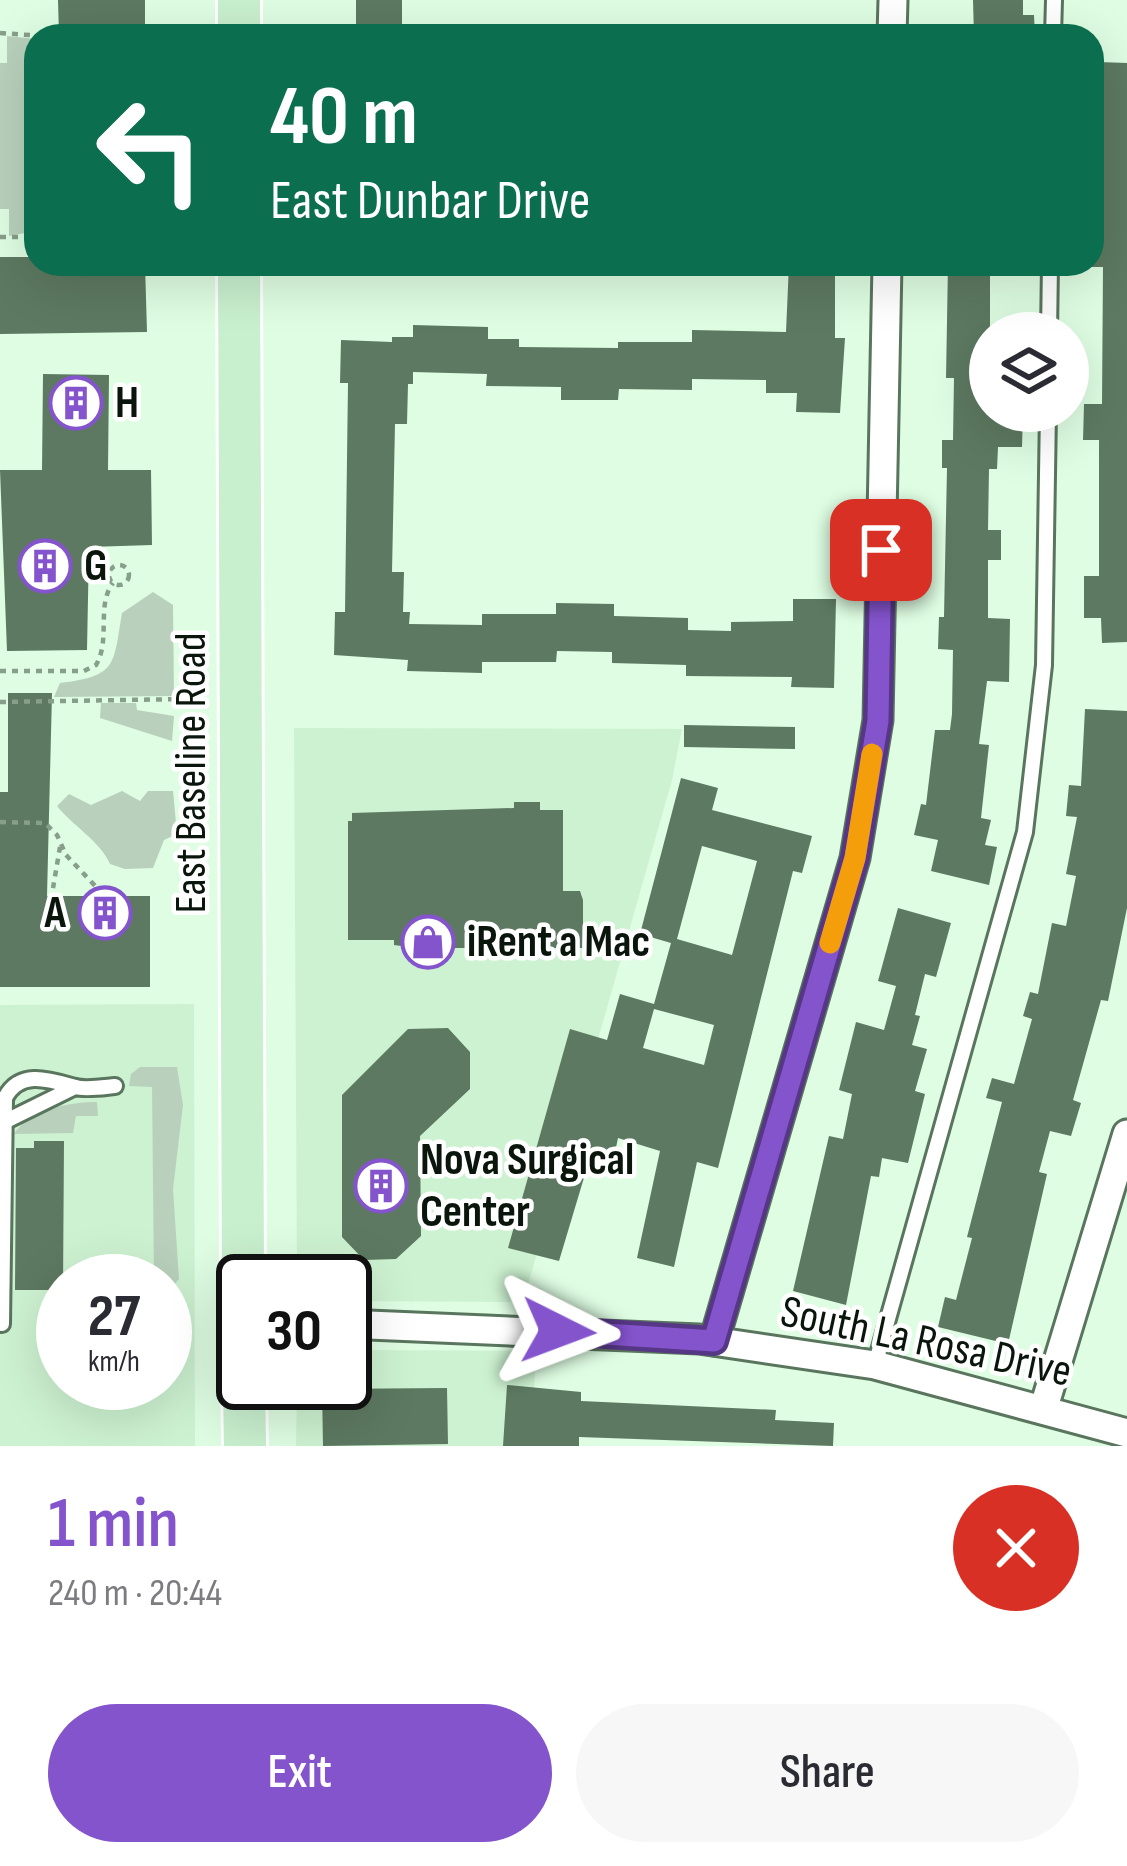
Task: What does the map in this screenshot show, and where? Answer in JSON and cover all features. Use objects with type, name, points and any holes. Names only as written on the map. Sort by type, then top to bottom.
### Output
[{"type":"main road","name":"East Baseline Road","points":[[239,276],[243,1254]]},
{"type":"main road","points":[[244,1410],[245,1446]]},
{"type":"street","points":[[714,1341],[855,858],[875,738],[887,276]]},
{"type":"street","points":[[1044,1407],[1127,1134]]},
{"type":"street","name":"South La Rosa Drive","points":[[372,1325],[714,1341],[875,1366],[1044,1407],[1127,1433]]},
{"type":"lane","points":[[1049,312],[1050,276]]},
{"type":"lane","points":[[875,1366],[1025,832],[1044,665],[1048,432]]},
{"type":"lane","points":[[2,1324],[5,1098],[11,1086],[54,1078],[75,1087],[116,1086]]},
{"type":"lane","points":[[4,1122],[75,1087]]},
{"type":"path","points":[[0,671],[84,671],[96,665],[104,644],[106,591],[113,583]]},
{"type":"path","points":[[0,702],[186,699]]},
{"type":"path","points":[[0,822],[45,824],[58,835],[51,900]]},
{"type":"path","points":[[60,847],[99,890]]},
{"type":"shaded area","points":[[7,36],[24,38],[24,233],[9,236],[9,209],[0,209],[0,63],[7,63]]},
{"type":"shaded area","points":[[153,592],[173,605],[174,696],[54,697],[60,683],[93,676],[109,665],[122,613]]},
{"type":"shaded area","points":[[101,703],[136,703],[137,710],[174,716],[172,741],[100,718]]},
{"type":"shaded area","points":[[294,728],[682,729],[672,780],[523,1302],[372,1301],[372,1254],[297,1254]]},
{"type":"shaded area","points":[[122,791],[140,801],[148,791],[173,791],[177,834],[164,840],[153,868],[110,864],[57,806],[69,794],[91,805]]},
{"type":"shaded area","points":[[194,1004],[195,1446],[0,1446],[0,1005]]},
{"type":"shaded area","points":[[140,1067],[177,1067],[183,1105],[173,1189],[177,1254],[154,1254],[152,1087],[129,1086],[131,1074]]},
{"type":"shaded area","points":[[97,1102],[98,1116],[76,1116],[73,1133],[14,1134],[40,1113]]},
{"type":"shaded area","points":[[372,1350],[536,1351],[531,1446],[296,1446],[297,1410],[372,1410]]},
{"type":"building","points":[[58,0],[145,0],[145,24],[59,24]]},
{"type":"building","points":[[356,0],[402,0],[402,24],[356,24]]},
{"type":"building","points":[[973,0],[1023,0],[1023,15],[1034,15],[1034,24],[974,24]]},
{"type":"building","points":[[1104,62],[1127,63],[1127,642],[1102,643],[1101,618],[1084,618],[1084,576],[1099,576],[1099,440],[1083,440],[1083,432],[1089,432],[1089,404],[1102,404]]},
{"type":"building","points":[[0,257],[24,257],[24,276],[145,276],[147,332],[0,334]]},
{"type":"building","points":[[788,276],[835,276],[835,338],[845,338],[840,413],[796,412],[797,393],[766,393],[766,380],[692,379],[692,390],[619,389],[618,400],[561,400],[561,387],[486,386],[487,374],[413,372],[407,424],[395,424],[392,572],[404,572],[403,612],[410,612],[409,624],[482,625],[482,614],[556,614],[556,603],[614,604],[614,616],[688,618],[688,630],[731,631],[731,622],[793,621],[793,599],[836,599],[834,688],[791,687],[792,677],[686,676],[686,665],[612,663],[612,652],[557,651],[556,662],[482,662],[482,673],[407,671],[408,660],[334,655],[335,612],[345,612],[348,383],[340,383],[341,340],[392,342],[392,337],[413,337],[413,325],[488,327],[488,339],[519,339],[519,347],[618,348],[618,342],[692,342],[692,330],[786,332]]},
{"type":"building","points":[[948,276],[990,276],[990,312],[969,312],[969,432],[1022,432],[1022,447],[998,447],[997,469],[989,469],[988,530],[1001,530],[1001,560],[988,560],[988,618],[1010,619],[1009,682],[987,681],[979,744],[989,745],[981,818],[991,820],[985,845],[997,847],[989,885],[931,871],[938,840],[914,835],[921,804],[926,805],[935,730],[950,730],[952,714],[953,650],[938,649],[939,617],[944,617],[947,468],[942,468],[942,440],[953,440],[954,378],[946,378]]},
{"type":"building","name":"G","points":[[43,374],[109,375],[108,470],[151,470],[152,545],[89,547],[87,650],[7,651],[0,470],[42,470]]},
{"type":"building","name":"A","points":[[8,693],[52,693],[47,896],[150,896],[150,987],[0,987],[0,792],[8,792]]},
{"type":"building","points":[[1085,709],[1127,711],[1127,908],[1108,1001],[1101,1000],[1073,1100],[1081,1103],[1071,1136],[1050,1131],[1039,1172],[1047,1174],[1008,1344],[938,1327],[945,1297],[956,1300],[1002,1102],[986,1098],[992,1078],[1014,1084],[1032,1019],[1023,1016],[1030,992],[1038,994],[1052,923],[1066,926],[1076,876],[1066,874],[1077,817],[1066,816],[1069,785],[1081,786]]},
{"type":"building","points":[[684,725],[795,727],[795,749],[684,747]]},
{"type":"building","points":[[681,778],[718,788],[712,810],[812,836],[802,873],[793,871],[718,1168],[697,1162],[674,1267],[637,1258],[660,1151],[618,1138],[614,1157],[592,1151],[559,1261],[508,1248],[570,1029],[607,1040],[620,994],[654,1004],[671,943],[640,934]],"holes":[[[702,846],[757,861],[732,955],[677,939]],[[654,1009],[714,1025],[704,1065],[643,1048]]]},
{"type":"building","points":[[514,802],[540,802],[540,810],[563,810],[563,891],[580,891],[583,948],[416,948],[394,945],[394,940],[348,940],[348,821],[352,813],[514,808]]},
{"type":"building","points":[[898,908],[951,923],[936,977],[925,974],[915,1015],[920,1016],[912,1045],[927,1049],[915,1091],[925,1094],[908,1163],[882,1158],[879,1177],[871,1176],[846,1305],[793,1291],[829,1136],[843,1139],[852,1094],[839,1090],[856,1022],[884,1030],[896,986],[878,981]]},
{"type":"building","name":"Nova Surgical Center","points":[[448,1028],[470,1052],[470,1089],[420,1136],[421,1236],[396,1259],[372,1260],[372,1254],[358,1254],[342,1237],[342,1095],[408,1029]]},
{"type":"building","points":[[34,1141],[64,1141],[63,1254],[36,1254],[36,1290],[15,1290],[16,1148],[34,1148]]},
{"type":"building","points":[[507,1385],[581,1392],[581,1401],[776,1410],[775,1420],[834,1423],[833,1446],[579,1437],[579,1446],[503,1446]]},
{"type":"building","points":[[447,1388],[448,1444],[323,1446],[322,1410],[372,1410],[372,1389]]},
{"type":"slow traffic","points":[[830,943],[855,858],[872,754]]},
{"type":"place","name":"H","points":[[76,403]]},
{"type":"place","name":"G","points":[[45,566]]},
{"type":"place","name":"A","points":[[105,913]]},
{"type":"place","name":"iRent a Mac","points":[[428,942]]},
{"type":"place","name":"Nova Surgical Center","points":[[381,1186]]},
{"type":"route","points":[[558,1331],[714,1341],[855,858],[878,721],[881,550]]}]
